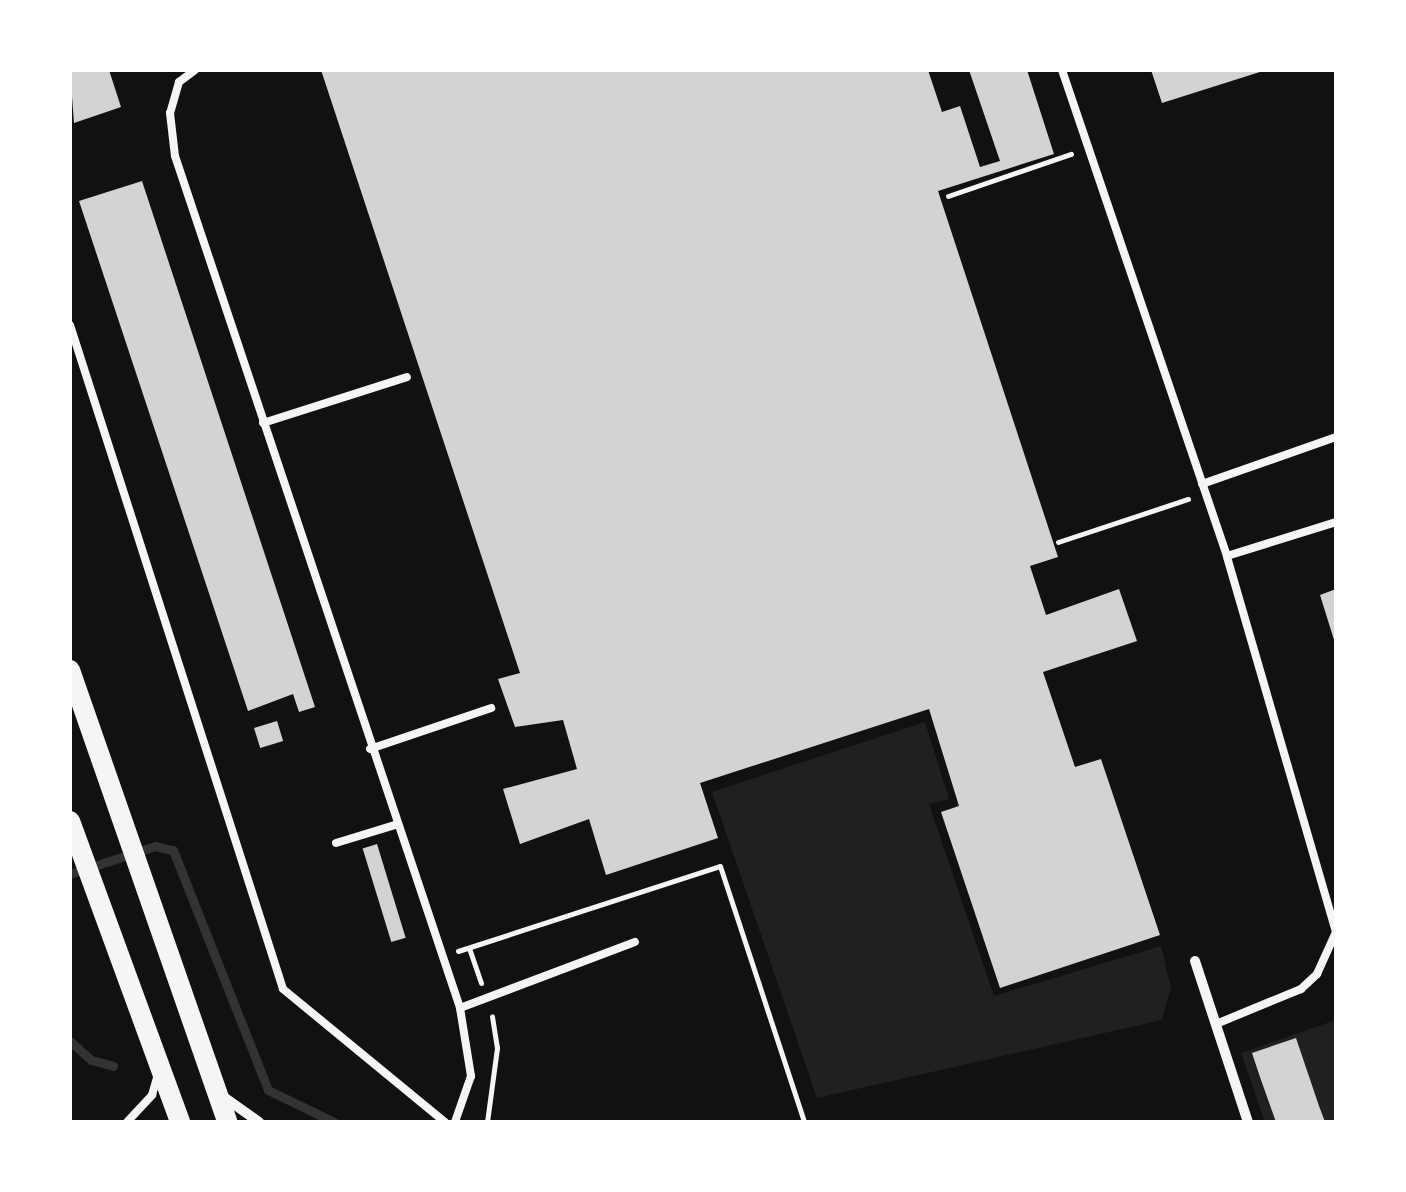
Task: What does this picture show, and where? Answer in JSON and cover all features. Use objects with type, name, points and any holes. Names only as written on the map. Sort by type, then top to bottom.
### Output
[{"type":"main road","points":[[70,670],[221,1095],[227,1122]]},
{"type":"main road","points":[[70,821],[180,1122]]},
{"type":"street","points":[[1194,960],[1248,1122]]},
{"type":"street","points":[[221,1095],[259,1122]]},
{"type":"lane","points":[[196,70],[179,82],[170,113],[174,156],[460,1008],[470,1076],[455,1122]]},
{"type":"lane","points":[[1062,70],[1226,556],[1336,932],[1310,982],[1216,1024]]},
{"type":"lane","points":[[70,325],[283,989],[446,1122]]},
{"type":"lane","points":[[263,423],[406,377]]},
{"type":"lane","points":[[1203,489],[1336,437]]},
{"type":"lane","points":[[1226,556],[1336,522]]},
{"type":"lane","points":[[370,749],[491,708]]},
{"type":"lane","points":[[336,844],[396,824]]},
{"type":"lane","points":[[460,1008],[635,942]]},
{"type":"lane","points":[[126,1122],[152,1095],[160,1068]]},
{"type":"path","points":[[948,196],[1088,149]]},
{"type":"path","points":[[1058,542],[1203,489]]},
{"type":"path","points":[[441,956],[720,866],[804,1122]]},
{"type":"path","points":[[469,948],[482,986]]},
{"type":"path","points":[[488,1122],[497,1048],[492,1012]]},
{"type":"shaded area","points":[[925,722],[949,799],[929,804],[994,996],[1161,946],[1171,988],[1162,1020],[817,1098],[712,792]]},
{"type":"shaded area","points":[[1336,1020],[1336,1122],[1265,1122],[1241,1053]]},
{"type":"building","points":[[70,70],[109,70],[121,107],[74,123]]},
{"type":"building","points":[[321,70],[928,70],[942,112],[960,106],[980,167],[1000,161],[969,70],[1027,70],[1054,154],[938,191],[1058,557],[1030,566],[1046,615],[1119,589],[1137,641],[1043,672],[1075,767],[1101,759],[1160,935],[1000,988],[941,812],[959,806],[929,709],[700,783],[718,838],[606,875],[589,819],[520,844],[503,789],[577,769],[563,720],[515,727],[498,679],[520,673]]},
{"type":"building","points":[[1151,70],[1263,70],[1263,71],[1162,103]]},
{"type":"building","points":[[142,181],[315,707],[299,712],[293,694],[248,711],[79,201]]},
{"type":"building","points":[[1336,589],[1336,643],[1335,643],[1320,595]]},
{"type":"building","points":[[277,721],[283,741],[260,748],[254,728]]},
{"type":"building","points":[[377,844],[406,938],[391,942],[363,848]]},
{"type":"building","points":[[1296,1038],[1325,1122],[1276,1122],[1261,1080],[1252,1053]]},
{"type":"waterway","points":[[70,874],[155,846],[173,850],[268,1090],[334,1122]]},
{"type":"waterway","points":[[70,1041],[91,1060],[113,1066]]}]
